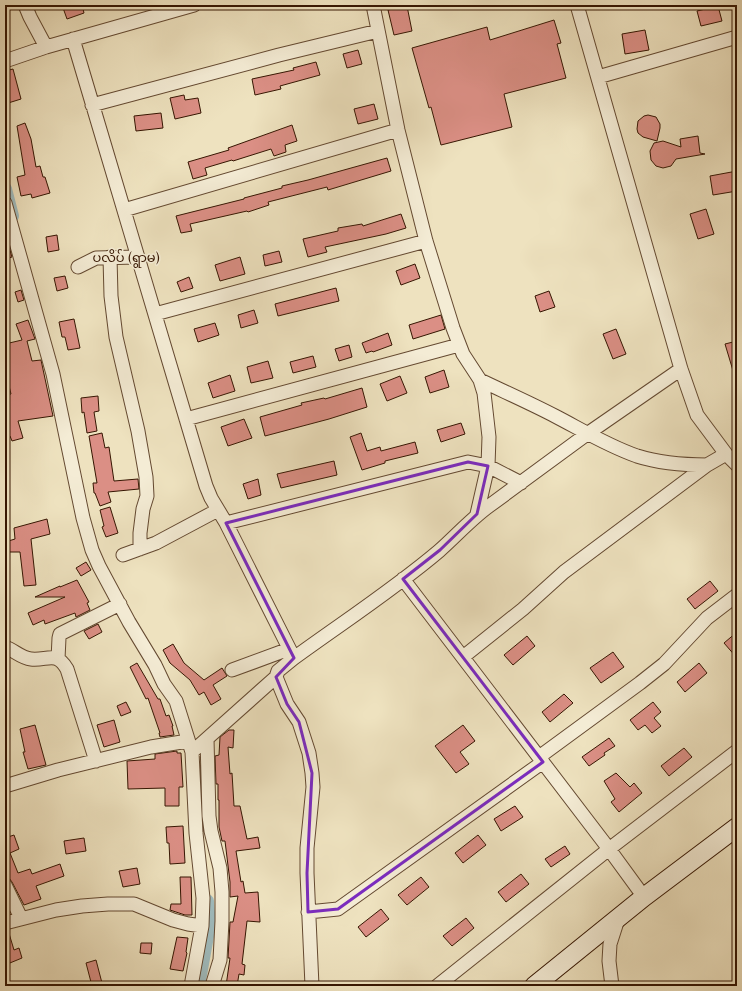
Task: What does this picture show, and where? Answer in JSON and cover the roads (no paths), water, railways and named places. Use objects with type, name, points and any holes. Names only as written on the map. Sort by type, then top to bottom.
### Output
[{"type":"street","points":[[25,5],[46,47]]},
{"type":"street","points":[[5,61],[46,47],[194,5]]},
{"type":"street","points":[[373,5],[398,130],[426,241],[459,345],[463,354],[480,380],[484,393],[487,412],[488,466],[477,514]]},
{"type":"street","points":[[577,5],[681,368],[697,415],[726,454],[737,465]]},
{"type":"street","points":[[92,105],[272,57],[378,31]]},
{"type":"street","points":[[598,77],[737,37]]},
{"type":"street","points":[[73,39],[206,486],[292,654]]},
{"type":"street","points":[[124,210],[398,130]]},
{"type":"street","points":[[5,204],[53,374],[83,518],[90,544],[99,566],[155,665],[164,684],[176,701],[190,747],[196,833],[206,892],[202,926],[191,986]]},
{"type":"street","points":[[154,314],[426,241]]},
{"type":"street","points":[[78,267],[91,260],[110,257],[137,257]]},
{"type":"street","points":[[110,257],[111,296],[116,337],[135,417],[146,477],[147,496],[143,509],[140,548]]},
{"type":"street","points":[[186,419],[459,345]]},
{"type":"street","points":[[5,786],[58,770],[151,747],[190,747],[206,740],[276,677],[278,671],[292,654],[403,579],[440,550],[477,514],[681,368]]},
{"type":"street","points":[[480,380],[555,416],[587,434],[636,456],[687,465],[707,465]]},
{"type":"street","points":[[463,657],[523,609],[564,572],[707,465],[726,454]]},
{"type":"street","points":[[226,523],[468,462],[488,466],[520,483]]},
{"type":"street","points":[[123,555],[156,543],[218,510]]},
{"type":"street","points":[[403,579],[644,897]]},
{"type":"street","points":[[308,912],[338,909],[541,760],[664,664],[707,618],[737,595]]},
{"type":"street","points":[[58,659],[58,638],[60,634],[120,604]]},
{"type":"street","points":[[5,647],[11,649],[24,658],[58,659],[63,662],[67,669],[96,761]]},
{"type":"street","points":[[232,670],[292,654]]},
{"type":"street","points":[[276,677],[287,704],[299,722],[310,753],[313,787],[307,848],[307,873],[312,986]]},
{"type":"street","points":[[206,740],[209,816],[221,878],[222,921],[220,960],[212,986]]},
{"type":"street","points":[[437,986],[609,849],[737,751]]},
{"type":"street","points":[[534,986],[644,897],[737,827]]},
{"type":"street","points":[[206,892],[221,878]]},
{"type":"street","points":[[5,885],[21,918]]},
{"type":"street","points":[[5,923],[56,910],[82,906],[134,904],[173,920],[202,926]]},
{"type":"street","points":[[612,986],[609,961],[610,944],[618,919]]},
{"type":"waterway","points":[[5,189],[12,216]]},
{"type":"waterway","points":[[198,986],[209,925],[207,901]]},
{"type":"district","name":"ပလိပ် (ရွာမ)","points":[[126,257]]}]
